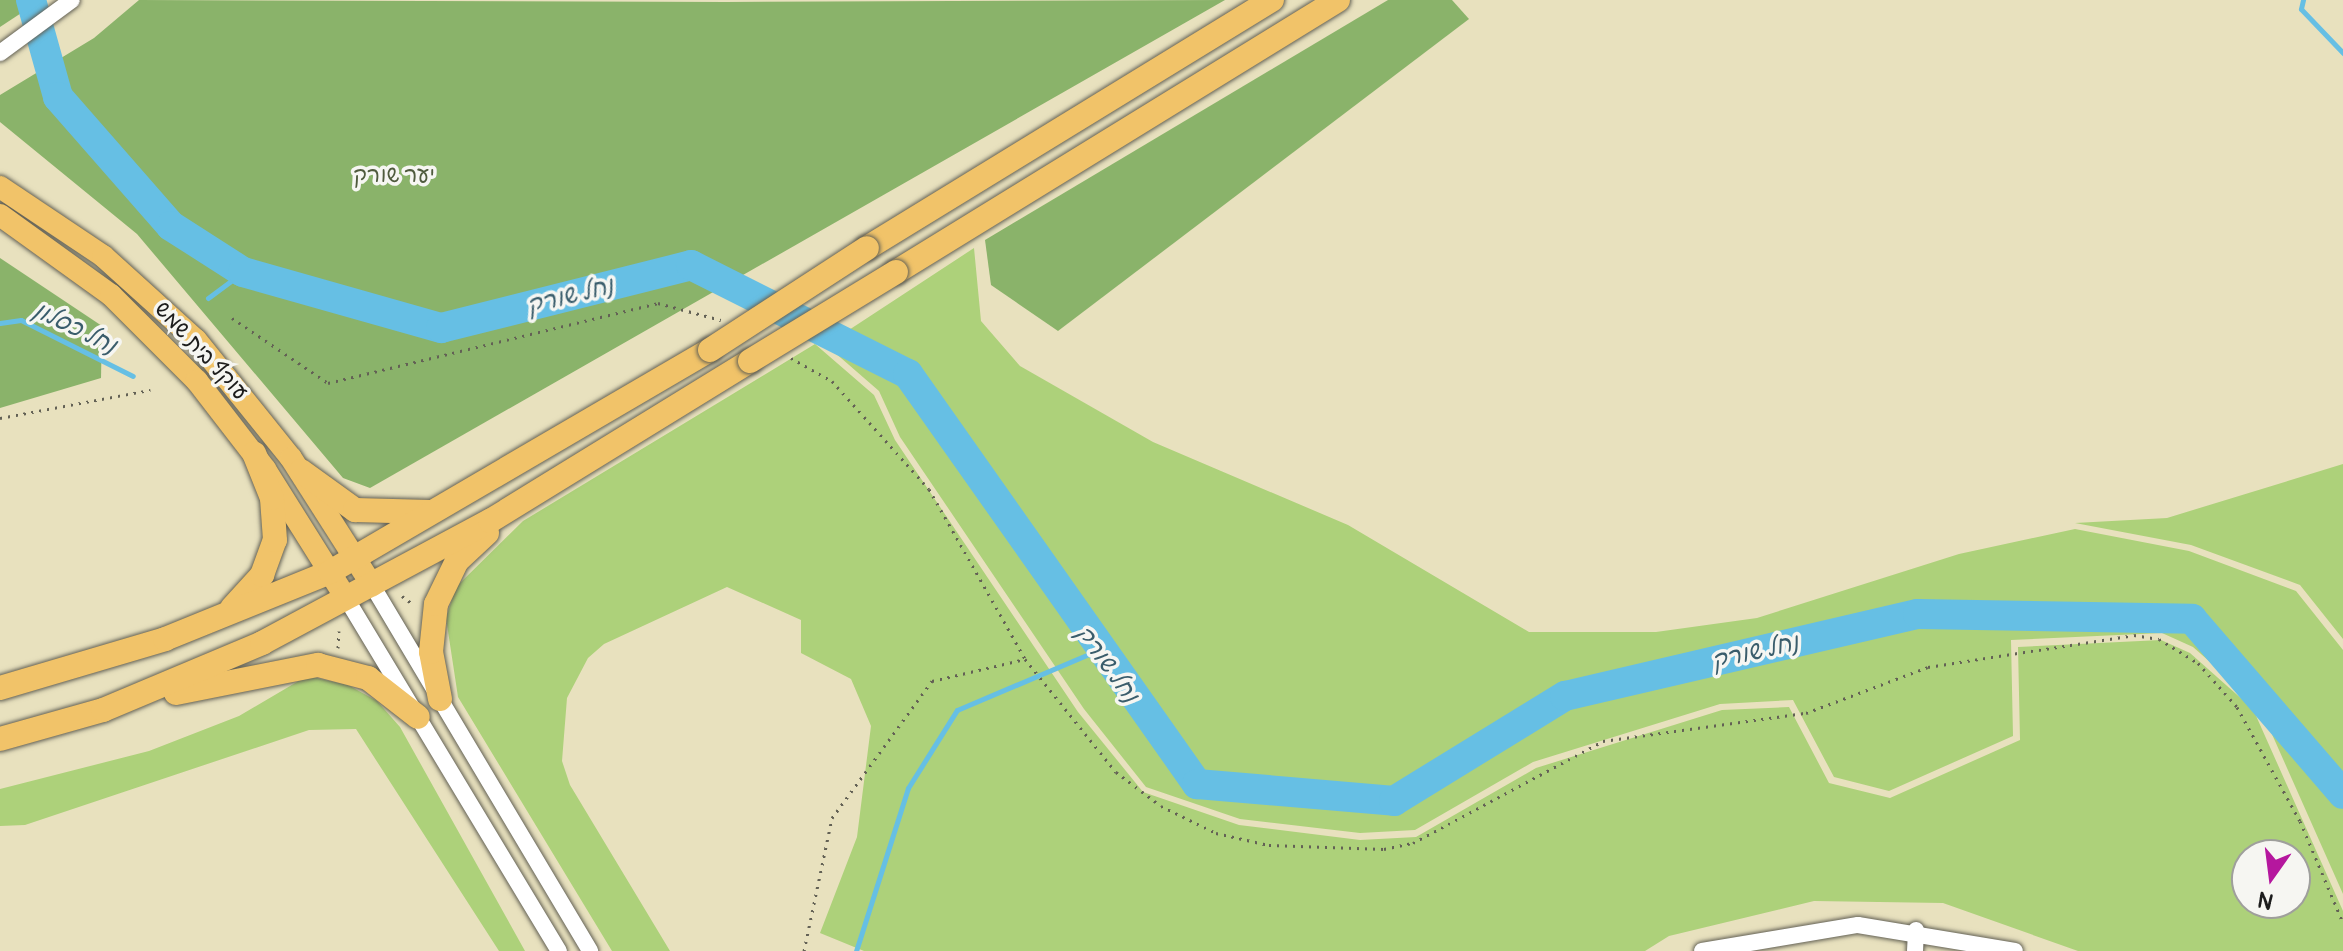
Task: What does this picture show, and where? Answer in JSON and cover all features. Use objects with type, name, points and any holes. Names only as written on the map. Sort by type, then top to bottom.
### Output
[{"type":"highway","points":[[0,688],[202,625],[356,560],[710,350],[867,248],[1272,0]]},
{"type":"highway","points":[[103,710],[262,643],[524,499],[1338,0]]},
{"type":"highway","points":[[202,625],[244,598],[270,559],[272,498],[254,453]]},
{"type":"highway","points":[[301,471],[327,496],[371,514],[418,515],[455,504]]},
{"type":"highway","points":[[440,699],[431,636],[441,588],[457,561],[524,499]]},
{"type":"highway","points":[[0,739],[103,710],[318,665],[368,678],[418,717]]},
{"type":"main road","name":"עוקף בית שמש","points":[[0,187],[103,256],[167,312],[301,471],[372,585]]},
{"type":"main road","name":"עוקף בית שמש","points":[[0,215],[141,323],[254,453],[346,598]]},
{"type":"street","points":[[0,53],[72,0]]},
{"type":"street","points":[[372,585],[590,951]]},
{"type":"street","points":[[346,598],[559,951]]},
{"type":"street","points":[[1702,951],[1817,928],[1916,930],[2015,951]]},
{"type":"street","points":[[1915,951],[1916,930]]},
{"type":"path","points":[[0,418],[150,390]]},
{"type":"path","points":[[804,951],[832,818],[932,681],[1025,659],[1116,772],[1190,823],[1269,845],[1384,849],[1413,843],[1603,741],[1806,713],[1928,667],[2134,635],[2159,639],[2198,663],[2237,707],[2300,821],[2343,923]]},
{"type":"green space","points":[[0,0],[41,0],[0,27]]},
{"type":"green space","name":"יער שורק","points":[[139,0],[1225,0],[370,488],[343,478],[137,234],[0,122],[0,95],[94,38]]},
{"type":"green space","points":[[1388,0],[1452,0],[1469,19],[1058,331],[991,285],[985,240]]},
{"type":"green space","points":[[974,248],[981,321],[1020,366],[1153,442],[1348,525],[1529,632],[1656,632],[1757,618],[1959,554],[2075,529],[2189,551],[2296,591],[2343,650],[2343,894],[2259,705],[2193,647],[2162,633],[2011,640],[2013,736],[1889,791],[1834,777],[1793,700],[1720,704],[1533,762],[1415,830],[1360,833],[1240,819],[1146,787],[1084,709],[900,437],[879,391],[826,345]]},
{"type":"green space","points":[[0,258],[102,326],[101,378],[0,408]]},
{"type":"green space","points":[[815,344],[874,395],[895,440],[1078,712],[1143,792],[1239,825],[1360,840],[1416,837],[1536,768],[1722,710],[1789,707],[1829,783],[1890,798],[2020,740],[2018,647],[2161,640],[2190,653],[2253,709],[2311,839],[2231,839],[2231,919],[2311,919],[2311,839],[2343,911],[2343,951],[2078,951],[1943,903],[1814,901],[1669,936],[1645,951],[864,951],[820,933],[857,837],[871,726],[851,679],[801,653],[801,620],[727,587],[604,644],[588,658],[567,698],[562,761],[570,785],[670,951],[612,951],[458,697],[446,618],[456,587],[523,521]]},
{"type":"green space","points":[[2343,464],[2343,639],[2300,585],[2191,545],[2075,523],[2167,518]]},
{"type":"green space","points":[[307,676],[348,685],[377,701],[400,727],[525,951],[499,951],[356,729],[309,730],[25,825],[0,826],[0,789],[149,751],[239,716]]},
{"type":"waterway","name":"נחל שורק","points":[[31,0],[58,97],[171,226],[243,272],[441,328],[691,265],[908,374],[1197,784],[1394,801],[1565,696],[1918,614],[2192,619],[2343,794]]},
{"type":"waterway","points":[[2303,0],[2301,9],[2343,53]]},
{"type":"waterway","name":"נחל כסלון","points":[[208,298],[243,272]]},
{"type":"waterway","name":"נחל כסלון","points":[[0,323],[21,320],[133,376]]},
{"type":"waterway","points":[[856,951],[908,788],[957,710],[1096,651]]}]
